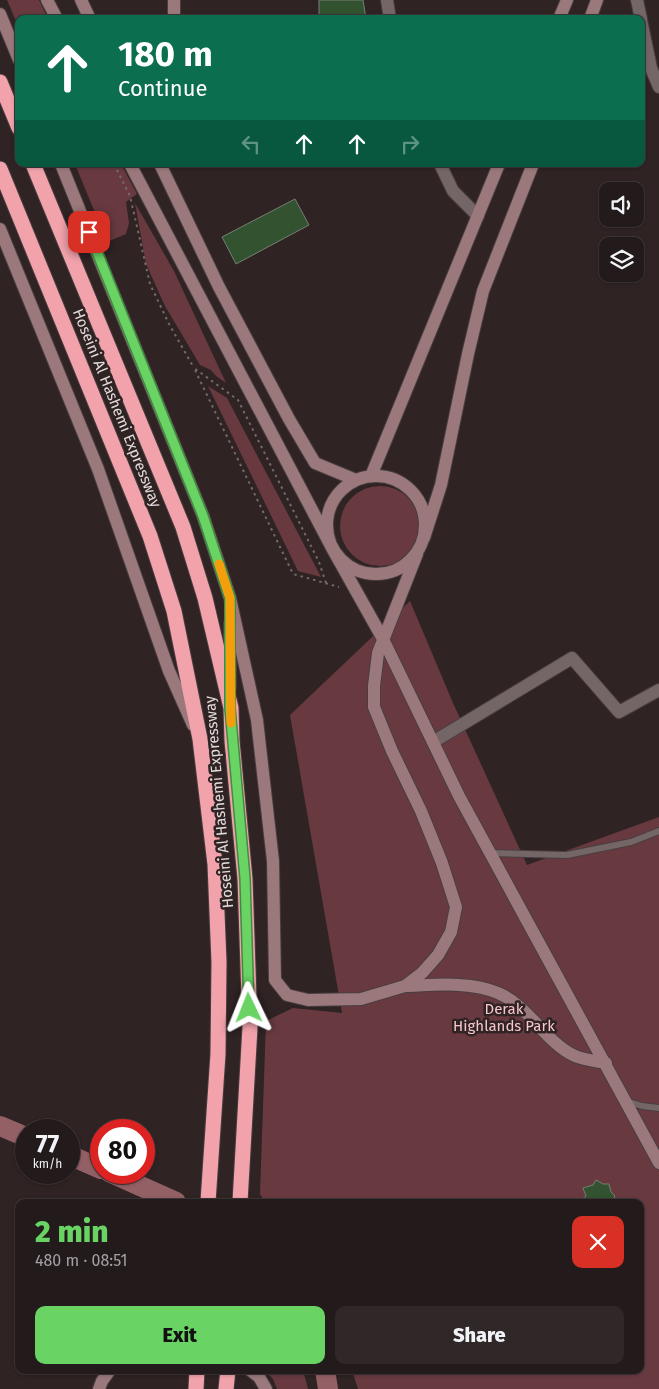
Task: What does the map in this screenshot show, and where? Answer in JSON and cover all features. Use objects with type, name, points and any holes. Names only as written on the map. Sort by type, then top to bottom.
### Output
[{"type":"highway","points":[[0,82],[15,118]]},
{"type":"highway","name":"Hoseini Al Hashemi Expressway","points":[[34,167],[183,527],[205,598],[230,708],[245,878],[250,1027],[240,1199]]},
{"type":"highway","name":"Hoseini Al Hashemi Expressway","points":[[0,169],[150,536],[174,611],[200,739],[215,864],[219,962],[218,1054],[208,1199]]},
{"type":"highway","points":[[196,1389],[197,1374]]},
{"type":"highway","points":[[226,1389],[228,1374]]},
{"type":"street","points":[[47,0],[55,15]]},
{"type":"street","points":[[81,0],[88,15]]},
{"type":"street","points":[[174,0],[174,15]]},
{"type":"street","points":[[387,0],[389,15]]},
{"type":"street","points":[[561,15],[567,0]]},
{"type":"street","points":[[591,15],[597,0]]},
{"type":"street","points":[[637,0],[640,15]]},
{"type":"street","points":[[0,14],[15,50]]},
{"type":"street","points":[[645,39],[651,68],[659,88]]},
{"type":"street","points":[[62,167],[203,516],[230,598],[258,730],[273,861],[275,980],[287,995],[308,1000],[361,999],[406,986],[472,986],[498,993],[519,1006],[558,1045],[576,1057],[606,1063]]},
{"type":"street","points":[[132,167],[332,548],[383,638],[459,796],[659,1163]]},
{"type":"street","points":[[161,167],[219,287],[289,419],[315,463],[356,480]]},
{"type":"street","points":[[170,167],[170,185]]},
{"type":"street","points":[[441,167],[453,191],[478,216]]},
{"type":"street","points":[[371,476],[499,167]]},
{"type":"street","points":[[406,986],[422,973],[438,955],[451,932],[456,907],[439,854],[374,707],[375,672],[383,638],[424,538],[441,485],[483,291],[532,167]]},
{"type":"street","points":[[0,229],[98,469],[169,670],[200,739]]},
{"type":"street","points":[[270,429],[289,419]]},
{"type":"street","points":[[417,554],[405,566],[390,573],[373,575],[358,572],[342,561],[332,548],[327,531],[328,516],[333,501],[343,489],[356,480],[371,476],[387,477],[401,483],[414,493],[422,506],[426,521],[424,538]]},
{"type":"street","points":[[230,598],[230,708]]},
{"type":"street","points":[[433,742],[572,658],[619,712],[659,690]]},
{"type":"street","points":[[99,1389],[107,1374]]},
{"type":"street","points":[[254,1374],[266,1389]]},
{"type":"lane","points":[[490,853],[567,854],[631,842],[659,831]]},
{"type":"lane","points":[[624,1101],[659,1108]]},
{"type":"path","points":[[116,167],[130,196],[150,284],[169,324],[194,368],[294,574],[356,591]]},
{"type":"path","points":[[194,368],[238,400],[319,562],[326,583]]},
{"type":"green space","points":[[7,0],[39,0],[46,15],[15,15],[15,19]]},
{"type":"green space","points":[[76,167],[123,167],[137,194],[126,202],[129,223],[126,234],[107,242]]},
{"type":"green space","points":[[135,203],[174,271],[226,383],[211,370],[200,365],[165,306],[146,264]]},
{"type":"green space","points":[[208,386],[227,398],[321,577],[298,571]]},
{"type":"green space","points":[[380,486],[395,489],[408,498],[417,511],[420,526],[417,541],[408,554],[395,563],[380,566],[365,563],[352,554],[343,541],[340,526],[343,511],[352,498],[365,489]]},
{"type":"green space","name":"Derak Highlands Park","points":[[410,601],[453,703],[527,865],[659,817],[659,1389],[358,1389],[353,1374],[644,1374],[644,1199],[263,1199],[260,1194],[266,1021],[293,1008],[342,1013],[290,715]]},
{"type":"green space","points":[[268,1374],[304,1374],[308,1389],[277,1389],[273,1379]]},
{"type":"building","points":[[319,0],[363,0],[365,15],[319,15]]},
{"type":"building","points":[[295,199],[309,225],[236,264],[222,237]]},
{"type":"building","points":[[596,1180],[603,1184],[609,1184],[611,1192],[615,1196],[614,1199],[582,1199],[586,1196],[583,1188],[593,1185]]},
{"type":"waterway","points":[[0,1126],[15,1132]]},
{"type":"waterway","points":[[80,1160],[90,1164]]},
{"type":"waterway","points":[[136,1184],[169,1199]]},
{"type":"waterway","points":[[326,1374],[328,1389]]},
{"type":"slow traffic","points":[[219,564],[230,598],[231,723]]},
{"type":"route","points":[[89,232],[203,516],[230,598],[230,708],[245,878],[249,1008]]}]
